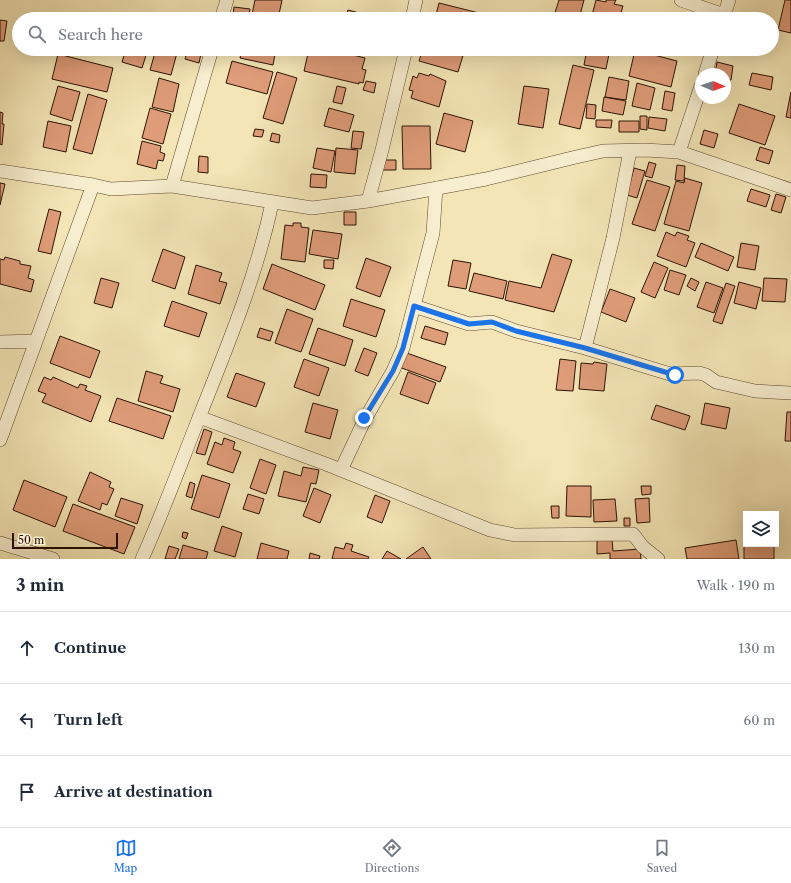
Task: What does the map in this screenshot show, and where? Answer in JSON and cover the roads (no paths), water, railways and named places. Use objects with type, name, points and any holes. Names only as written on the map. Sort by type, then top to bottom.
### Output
[{"type":"street","points":[[223,12],[227,0]]},
{"type":"street","points":[[413,12],[416,0]]},
{"type":"street","points":[[681,0],[711,12]]},
{"type":"street","points":[[725,12],[728,0]]},
{"type":"street","points":[[172,186],[210,56]]},
{"type":"street","points":[[368,201],[404,56]]},
{"type":"street","points":[[707,68],[711,56]]},
{"type":"street","points":[[679,152],[695,104]]},
{"type":"street","points":[[585,348],[613,238],[630,151]]},
{"type":"street","points":[[0,171],[111,189],[172,186],[272,203],[312,208],[368,201],[486,179],[603,152],[679,152],[791,190]]},
{"type":"street","points":[[0,440],[93,186]]},
{"type":"street","points":[[340,470],[364,418],[393,371],[403,348],[433,233],[436,188]]},
{"type":"street","points":[[142,559],[164,509],[251,282],[266,234],[272,203]]},
{"type":"street","points":[[414,306],[469,324],[492,322],[516,331],[585,348],[670,374],[699,373],[706,375],[716,382],[755,391],[791,393]]},
{"type":"street","points":[[0,342],[36,341]]},
{"type":"street","points":[[199,417],[340,470],[490,530],[515,535],[633,534],[643,547],[658,559]]},
{"type":"street","points":[[0,543],[54,559]]}]
